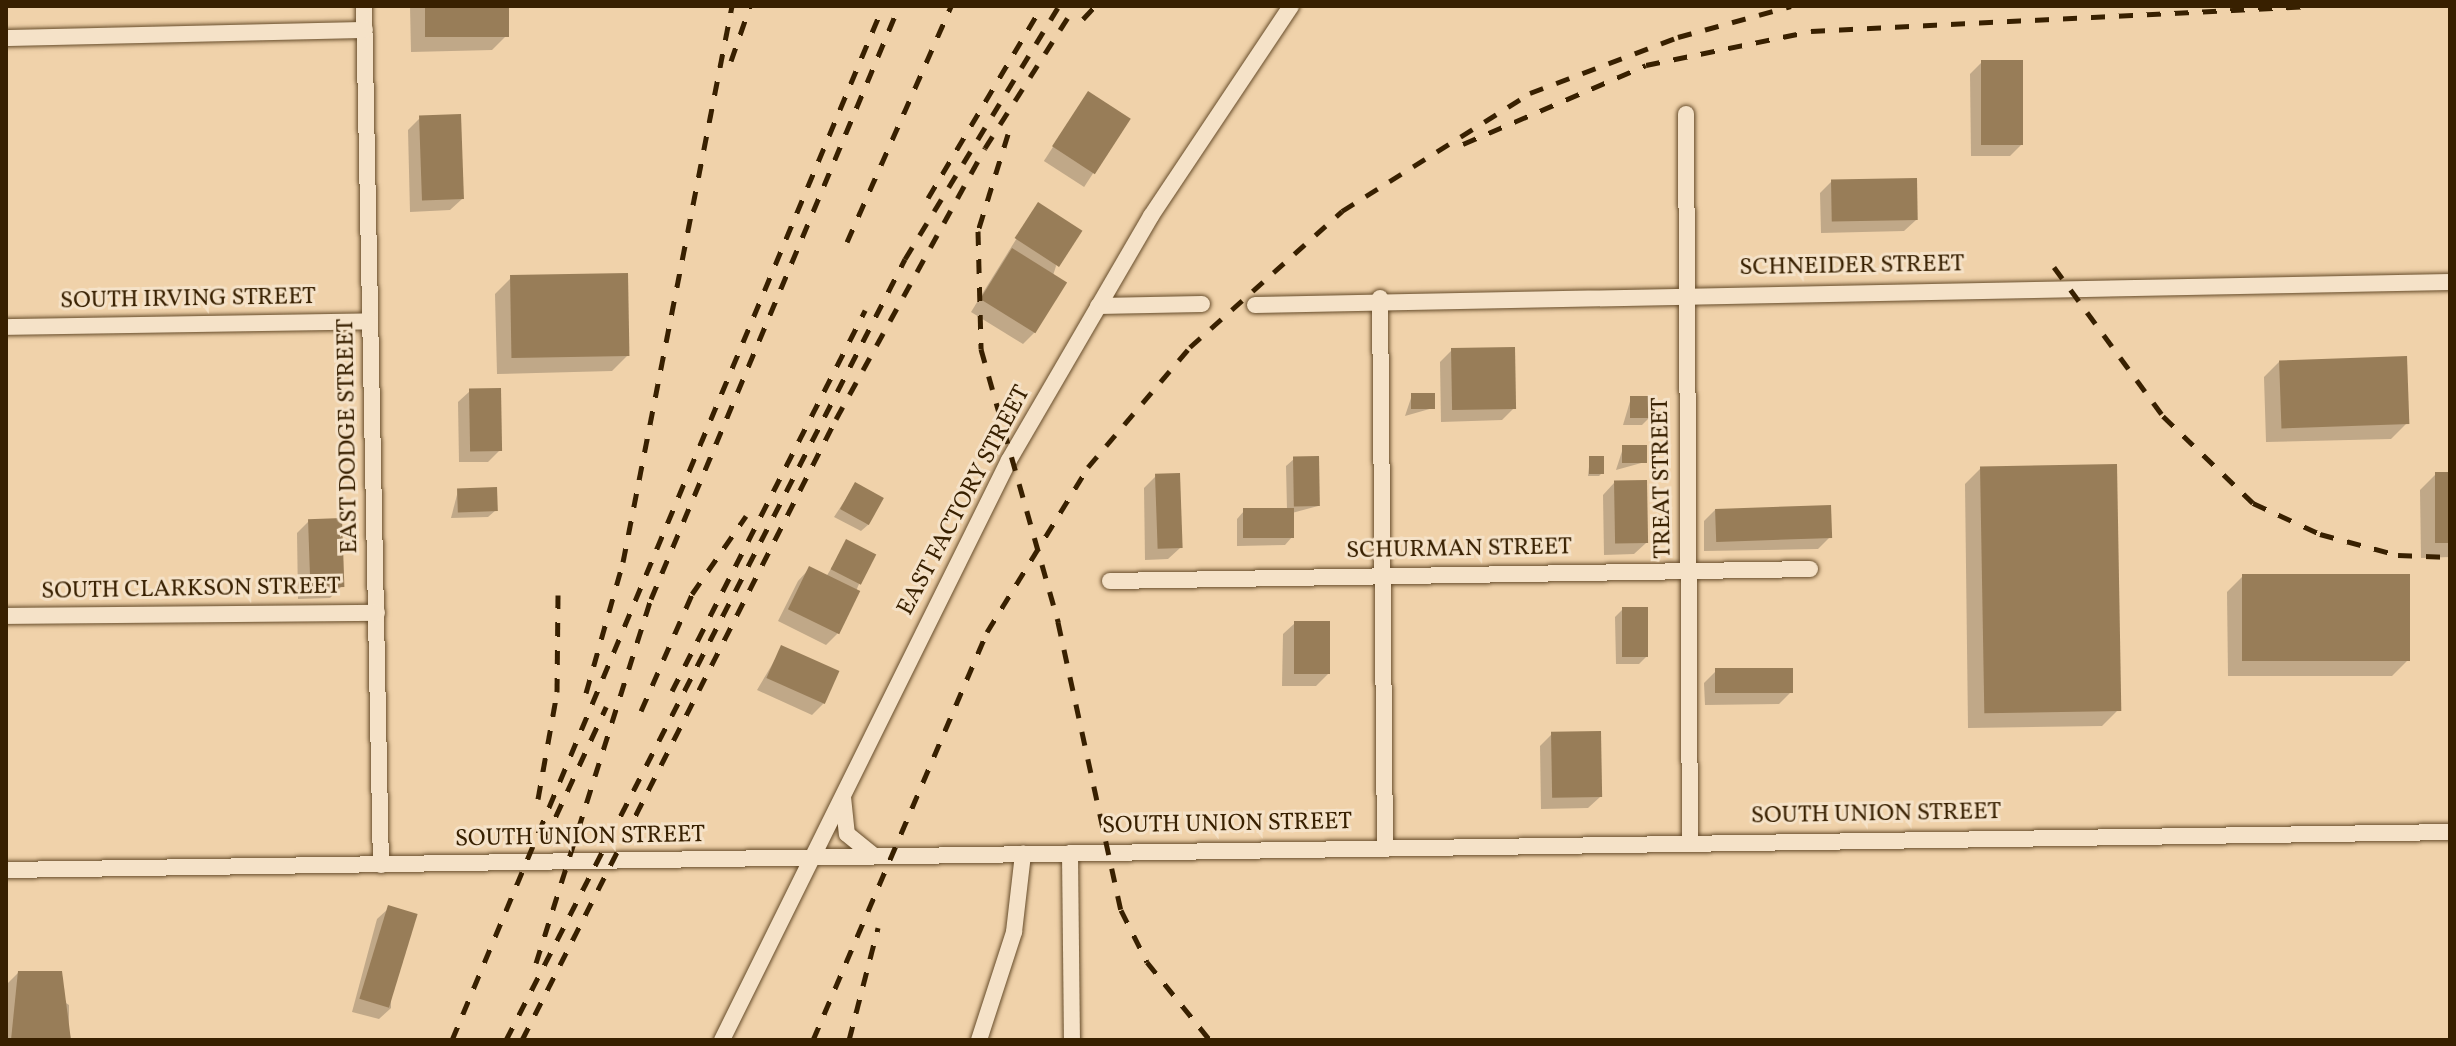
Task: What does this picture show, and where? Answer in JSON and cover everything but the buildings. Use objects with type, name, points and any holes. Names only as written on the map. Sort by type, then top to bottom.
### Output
[{"type":"street","name":"EAST DODGE STREET","points":[[364,6],[381,865]]},
{"type":"street","name":"EAST FACTORY STREET","points":[[722,1040],[1009,460],[1098,306],[1291,6]]},
{"type":"street","points":[[6,38],[365,30]]},
{"type":"street","name":"TREAT STREET","points":[[1686,114],[1690,842]]},
{"type":"street","name":"SCHNEIDER STREET","points":[[1255,305],[1380,298],[2450,282]]},
{"type":"street","points":[[1380,298],[1385,845]]},
{"type":"street","points":[[1098,306],[1202,304]]},
{"type":"street","name":"SOUTH IRVING STREET","points":[[6,327],[370,321]]},
{"type":"street","name":"SCHURMAN STREET","points":[[1110,581],[1810,569]]},
{"type":"street","name":"SOUTH CLARKSON STREET","points":[[6,616],[377,613]]},
{"type":"street","points":[[844,791],[847,834],[875,857]]},
{"type":"street","name":"SOUTH UNION STREET","points":[[6,870],[875,857],[1385,845],[2450,832]]},
{"type":"street","points":[[1070,853],[1072,1040]]},
{"type":"street","points":[[979,1040],[1014,932],[1023,854]]},
{"type":"railway","points":[[586,693],[623,562],[732,6]]},
{"type":"railway","points":[[731,61],[750,6]]},
{"type":"railway","points":[[452,1040],[883,6]]},
{"type":"railway","points":[[536,963],[651,599],[899,6]]},
{"type":"railway","points":[[847,242],[951,6]]},
{"type":"railway","points":[[928,198],[1042,6]]},
{"type":"railway","points":[[506,1040],[905,259],[1059,6]]},
{"type":"railway","points":[[522,1040],[836,419],[985,148],[1075,6]]},
{"type":"railway","points":[[1083,19],[1095,6]]},
{"type":"railway","points":[[813,1040],[987,632],[1088,467],[1190,347],[1342,211],[1530,93],[1678,37],[1791,6]]},
{"type":"railway","points":[[1463,144],[1646,65],[1811,31],[2311,6]]},
{"type":"railway","points":[[1008,134],[978,231],[981,349],[1058,622],[1121,910],[1147,962],[1210,1040]]},
{"type":"railway","points":[[2054,267],[2163,416],[2253,503],[2320,534],[2398,555],[2450,557]]},
{"type":"railway","points":[[672,691],[865,310]]},
{"type":"railway","points":[[641,711],[692,594],[746,516]]},
{"type":"railway","points":[[538,799],[557,692],[558,595]]},
{"type":"railway","points":[[544,842],[606,707]]},
{"type":"railway","points":[[849,1040],[878,928]]}]
